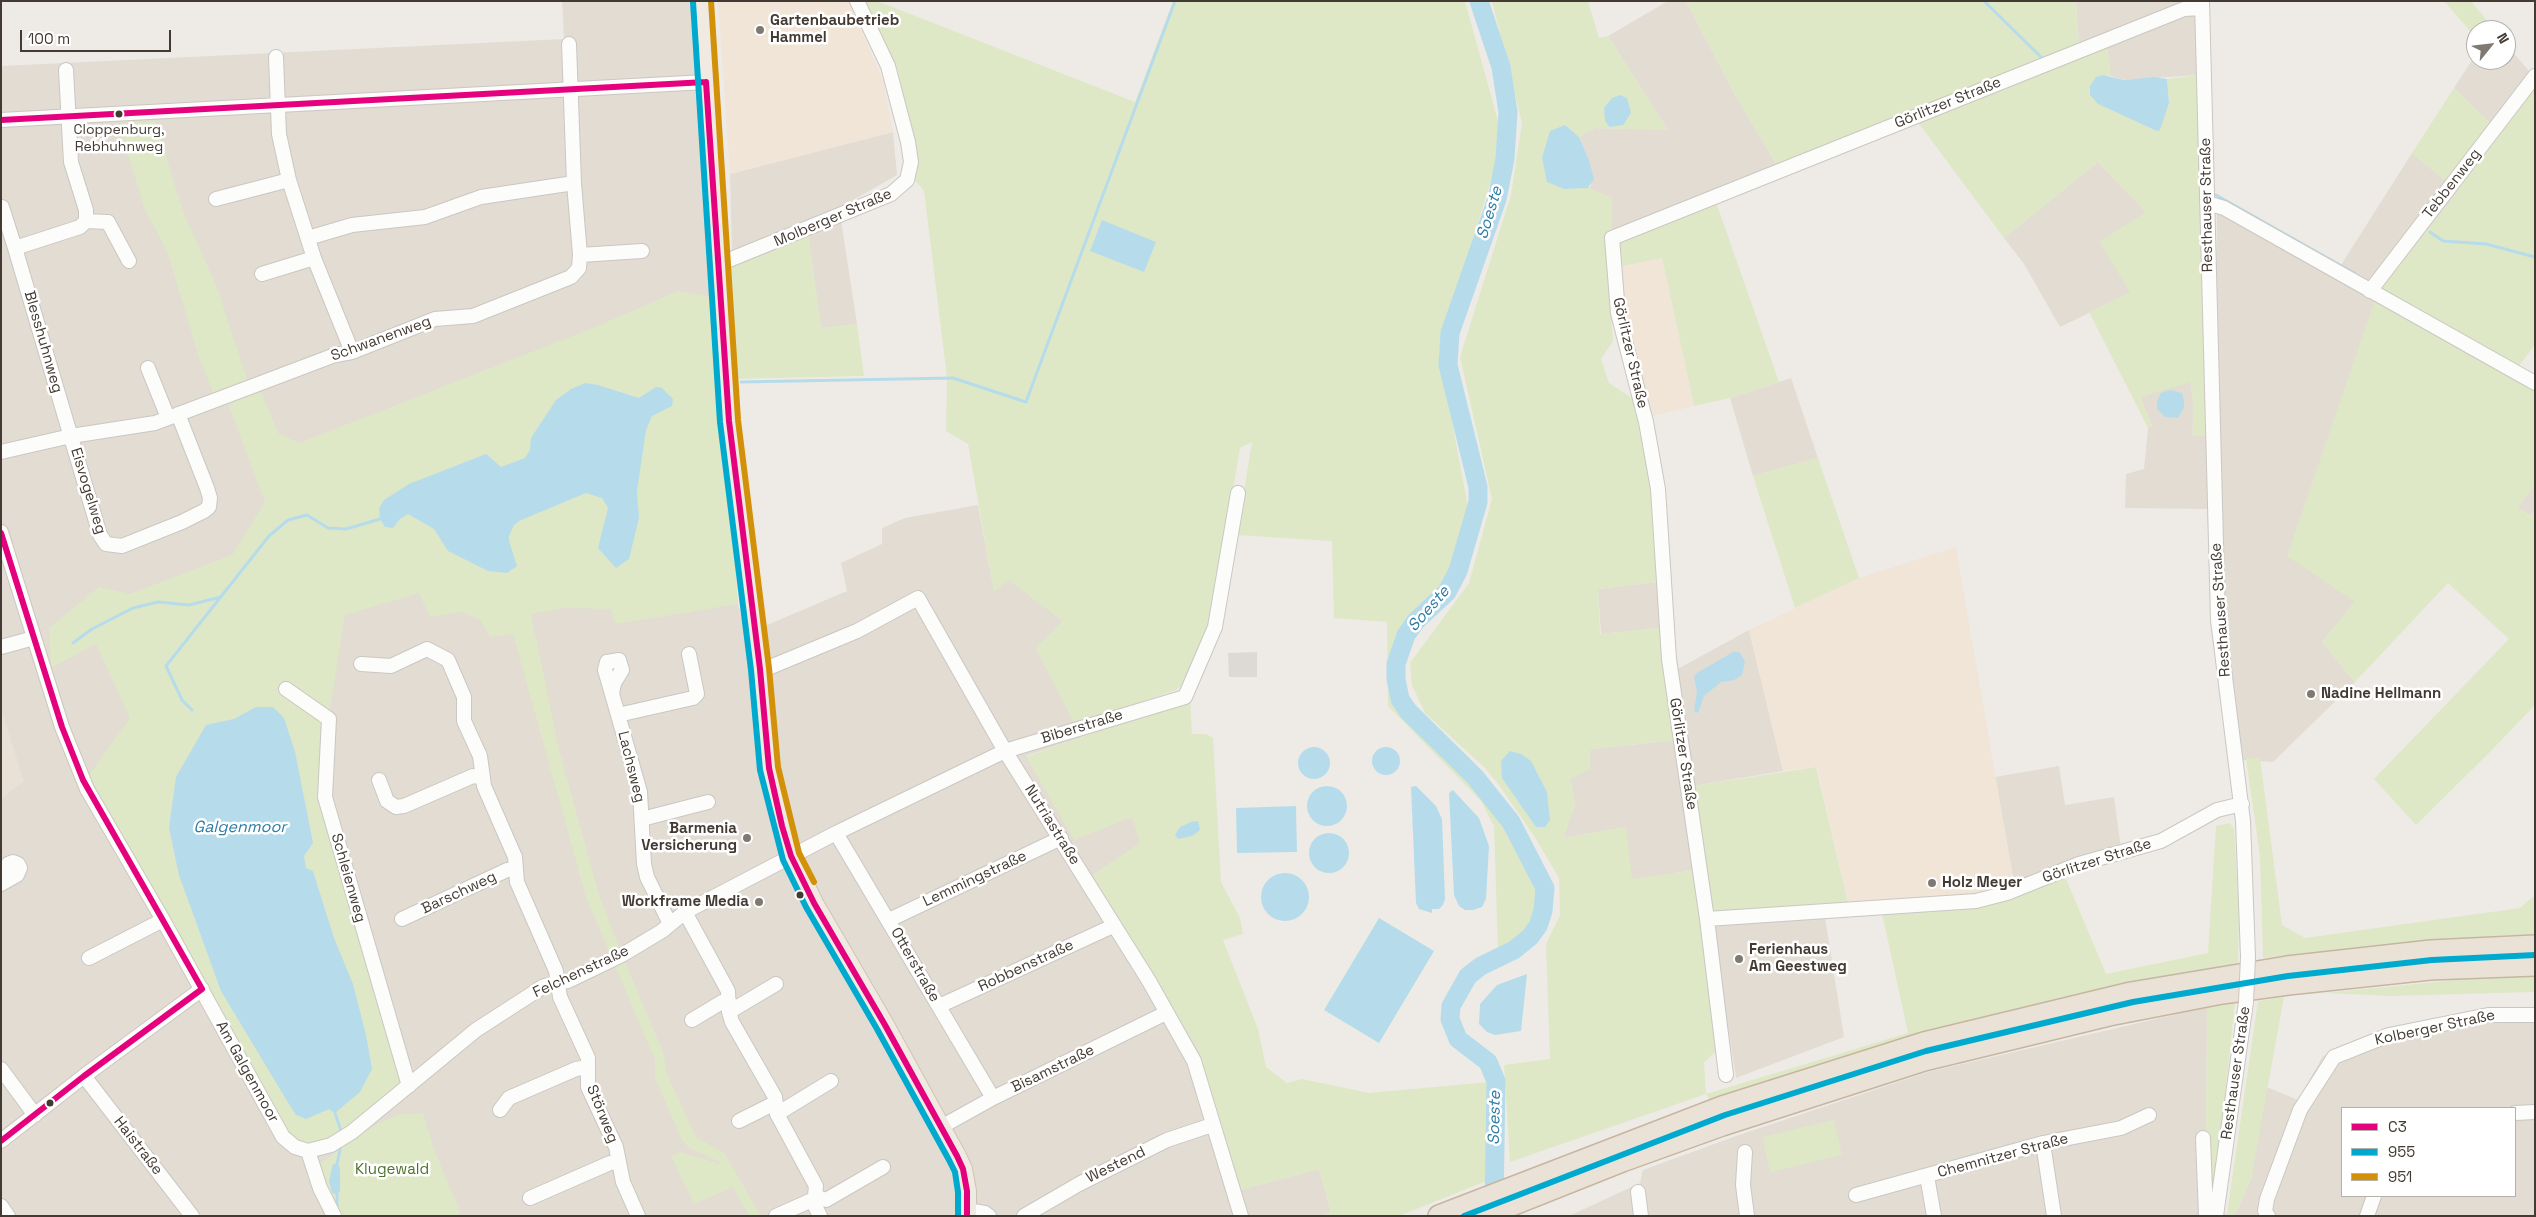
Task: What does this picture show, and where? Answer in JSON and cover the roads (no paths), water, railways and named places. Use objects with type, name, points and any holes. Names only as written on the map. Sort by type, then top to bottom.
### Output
[{"type":"highway","points":[[1439,1216],[1481,1208],[1722,1107],[1915,1046],[2130,993],[2286,966],[2432,951],[2535,946]]},
{"type":"highway","points":[[1512,1195],[1924,1060],[2109,1015],[2222,993],[2288,984],[2430,969],[2535,964]]},
{"type":"main road","points":[[702,1],[729,420],[760,670],[769,768],[791,856],[814,903],[963,1169],[967,1213]]},
{"type":"street","name":"Molberger Straße","points":[[718,264],[891,194],[907,180],[910,162],[908,142],[888,66],[857,1]]},
{"type":"street","name":"Resthauser Straße","points":[[2202,4],[2218,620],[2242,804],[2248,905],[2246,1002],[2216,1216]]},
{"type":"street","name":"Görlitzer Straße","points":[[1726,1075],[1707,919],[1668,658],[1658,489],[1646,422],[1618,313],[1612,238],[2184,9],[2202,4]]},
{"type":"street","name":"Schwanenweg","points":[[1,452],[71,436],[155,423],[326,358],[352,352],[435,319],[473,316],[571,277],[579,268],[580,255],[574,183],[570,44]]},
{"type":"street","points":[[276,57],[279,134],[289,180],[314,258],[352,352]]},
{"type":"street","points":[[16,248],[80,227],[86,221],[86,210],[71,162],[66,70]]},
{"type":"street","name":"Tebbenweg","points":[[2370,291],[2535,77]]},
{"type":"street","points":[[1,120],[706,82]]},
{"type":"street","points":[[216,200],[289,180]]},
{"type":"street","points":[[308,238],[352,225],[425,216],[481,197],[574,183]]},
{"type":"street","points":[[2207,203],[2224,208],[2535,383]]},
{"type":"street","name":"Blesshuhnweg","points":[[2,207],[16,248],[71,436]]},
{"type":"street","points":[[86,221],[108,222],[129,261]]},
{"type":"street","points":[[580,255],[642,251]]},
{"type":"street","points":[[262,274],[314,258]]},
{"type":"street","points":[[148,368],[173,416]]},
{"type":"street","name":"Eisvogelweg","points":[[71,436],[100,535],[106,544],[122,546],[190,518],[209,507],[210,498],[207,488],[173,416]]},
{"type":"street","name":"Biberstraße","points":[[791,856],[1006,751],[1185,697],[1215,627],[1238,493]]},
{"type":"street","name":"Am Galgenmoor","points":[[1,532],[62,727],[83,780],[202,989],[283,1137],[295,1147],[308,1151]]},
{"type":"street","name":"Nutriastraße","points":[[760,670],[857,631],[918,598],[1006,751],[1113,926],[1149,980],[1194,1061],[1240,1216]]},
{"type":"street","points":[[1,647],[34,638]]},
{"type":"street","name":"Barschweg","points":[[361,664],[390,666],[427,649],[448,660],[464,697],[464,721],[480,756],[484,786],[515,857],[517,882],[556,971],[558,982]]},
{"type":"street","name":"Lachsweg","points":[[618,715],[693,698],[697,694],[689,654]]},
{"type":"street","name":"Schleienweg","points":[[286,689],[330,719],[324,798],[409,1086]]},
{"type":"street","name":"Lachsweg","points":[[612,694],[640,792],[647,877],[670,924]]},
{"type":"street","points":[[379,780],[387,801],[396,807],[404,806],[473,776],[483,778]]},
{"type":"street","name":"Lachsweg","points":[[642,819],[708,802]]},
{"type":"street","name":"Görlitzer Straße","points":[[1707,919],[1976,901],[2007,893],[2080,864],[2160,840],[2217,810],[2242,804]]},
{"type":"street","name":"Otterstraße","points":[[836,833],[993,1098]]},
{"type":"street","name":"Lemmingstraße","points":[[889,920],[1060,838]]},
{"type":"street","name":"Felchenstraße","points":[[308,1151],[332,1145],[352,1132],[476,1030],[544,986],[568,981],[622,955],[662,931],[686,912],[791,856]]},
{"type":"street","points":[[1,880],[8,864],[13,862],[18,864],[20,868],[17,874],[1,884]]},
{"type":"street","name":"Barschweg","points":[[402,919],[507,870],[516,868]]},
{"type":"street","points":[[686,912],[728,991],[732,1022],[775,1097],[776,1108],[816,1186],[814,1198],[820,1216]]},
{"type":"street","points":[[89,958],[163,920]]},
{"type":"street","name":"Robbenstraße","points":[[939,1006],[1113,926]]},
{"type":"street","name":"Störweg","points":[[558,982],[560,997],[588,1058],[588,1087],[616,1147],[623,1182],[638,1216]]},
{"type":"street","points":[[729,1007],[776,984]]},
{"type":"street","points":[[1,1141],[84,1076],[202,989]]},
{"type":"street","points":[[692,1020],[722,1002],[729,1007]]},
{"type":"street","name":"Bisamstraße","points":[[941,1127],[993,1098],[1166,1013]]},
{"type":"street","name":"Kolberger Straße","points":[[2268,1216],[2265,1211],[2267,1199],[2300,1110],[2334,1057],[2389,1035],[2488,1015],[2535,1015]]},
{"type":"street","name":"Störweg","points":[[500,1110],[509,1098],[576,1069],[587,1067]]},
{"type":"street","points":[[1,1069],[35,1115]]},
{"type":"street","name":"Haistraße","points":[[84,1076],[190,1215]]},
{"type":"street","points":[[738,1121],[776,1108],[831,1081]]},
{"type":"street","points":[[2516,1113],[2535,1112]]},
{"type":"street","name":"Chemnitzer Straße","points":[[1856,1194],[2044,1143],[2121,1128],[2149,1116]]},
{"type":"street","name":"Westend","points":[[1024,1216],[1079,1184],[1167,1140],[1212,1125]]},
{"type":"street","name":"Resthauser Straße","points":[[2204,1138],[2206,1216]]},
{"type":"street","points":[[2044,1143],[2054,1216]]},
{"type":"street","points":[[308,1151],[320,1188],[334,1216]]},
{"type":"street","points":[[1746,1152],[1743,1184],[1747,1216]]},
{"type":"street","name":"Störweg","points":[[530,1198],[610,1163],[619,1162]]},
{"type":"street","points":[[776,1216],[814,1198],[826,1200],[884,1167]]},
{"type":"street","points":[[1927,1176],[1934,1216]]},
{"type":"street","points":[[1638,1192],[1641,1216]]},
{"type":"street","points":[[2367,1216],[2374,1197]]},
{"type":"street","points":[[1,1206],[8,1216]]},
{"type":"street","points":[[967,1213],[985,1213],[989,1216]]},
{"type":"water","points":[[2103,75],[2125,80],[2154,77],[2167,79],[2169,103],[2160,130],[2157,131],[2098,104],[2090,95],[2090,86],[2096,77]]},
{"type":"water","points":[[1620,95],[1627,98],[1631,113],[1623,125],[1610,127],[1605,121],[1604,108],[1612,98]]},
{"type":"water","points":[[1565,125],[1579,137],[1589,160],[1594,179],[1588,188],[1564,189],[1547,182],[1542,158],[1550,131]]},
{"type":"water","points":[[1102,220],[1156,242],[1144,272],[1090,251]]},
{"type":"water","points":[[585,383],[598,385],[639,398],[656,387],[662,388],[673,399],[672,406],[652,416],[646,430],[637,491],[639,518],[629,559],[616,568],[598,548],[608,508],[602,498],[586,493],[519,521],[514,525],[509,541],[517,566],[507,573],[488,571],[448,551],[434,529],[408,514],[400,519],[393,528],[385,527],[380,519],[379,509],[384,500],[409,484],[486,454],[501,467],[525,458],[530,450],[531,438],[556,400],[571,389]]},
{"type":"water","points":[[2170,390],[2182,393],[2184,408],[2178,418],[2165,417],[2157,409],[2157,401],[2161,393]]},
{"type":"water","points":[[1733,652],[1739,652],[1745,661],[1742,675],[1734,680],[1721,682],[1704,696],[1698,713],[1694,711],[1697,691],[1694,677],[1697,673]]},
{"type":"water","name":"Galgenmoor","points":[[256,707],[273,707],[284,718],[295,752],[313,843],[304,856],[306,868],[313,871],[334,938],[353,984],[366,1035],[372,1069],[360,1092],[335,1113],[329,1109],[306,1119],[296,1115],[221,991],[179,875],[169,828],[176,777],[206,725],[234,719]]},
{"type":"water","points":[[1314,747],[1320,748],[1325,752],[1329,757],[1329,769],[1325,774],[1320,778],[1314,779],[1308,778],[1303,774],[1299,769],[1298,763],[1299,757],[1303,752],[1308,748]]},
{"type":"water","points":[[1386,747],[1396,751],[1400,761],[1396,771],[1386,775],[1376,771],[1372,761],[1376,751]]},
{"type":"water","points":[[1510,751],[1521,754],[1531,761],[1547,792],[1550,820],[1545,827],[1536,827],[1502,778],[1501,761]]},
{"type":"water","points":[[1327,786],[1341,792],[1347,806],[1341,820],[1327,826],[1313,820],[1307,806],[1313,792]]},
{"type":"water","points":[[1416,786],[1436,806],[1442,819],[1445,899],[1439,909],[1432,909],[1432,913],[1419,909],[1416,903],[1411,787]]},
{"type":"water","points":[[1453,790],[1479,818],[1489,846],[1486,899],[1482,907],[1473,910],[1465,910],[1459,906],[1454,895],[1449,793]]},
{"type":"water","points":[[1296,806],[1297,852],[1237,853],[1236,808]]},
{"type":"water","points":[[1198,821],[1200,830],[1192,836],[1178,839],[1175,835],[1180,827]]},
{"type":"water","points":[[1329,833],[1343,839],[1349,853],[1343,867],[1329,873],[1315,867],[1309,853],[1315,839]]},
{"type":"water","points":[[1280,873],[1290,873],[1299,877],[1305,883],[1308,888],[1308,906],[1299,917],[1290,921],[1280,921],[1271,917],[1265,911],[1261,902],[1261,892],[1265,883],[1271,877]]},
{"type":"water","points":[[1379,918],[1434,951],[1379,1043],[1324,1010]]},
{"type":"water","points":[[1527,974],[1521,1031],[1495,1035],[1487,1032],[1479,1024],[1480,1004],[1497,985]]},
{"type":"water","points":[[333,1164],[339,1165],[340,1171],[340,1191],[337,1195],[332,1193],[329,1181]]},
{"type":"waterway","points":[[741,382],[953,378],[1026,402],[1175,1]]},
{"type":"waterway","name":"Soeste","points":[[1479,1],[1501,67],[1508,112],[1505,159],[1497,199],[1450,333],[1448,365],[1478,487],[1478,502],[1458,571],[1447,592],[1416,621],[1406,635],[1396,664],[1396,679],[1400,699],[1408,711],[1475,777],[1511,822],[1545,888],[1543,911],[1538,926],[1530,937],[1514,950],[1481,966],[1468,976],[1451,1006],[1450,1019],[1458,1039],[1488,1062],[1496,1081],[1494,1207]]},
{"type":"waterway","points":[[1984,1],[2043,59]]},
{"type":"waterway","points":[[2216,195],[2354,273]]},
{"type":"waterway","points":[[2430,232],[2443,241],[2486,244],[2535,257]]},
{"type":"waterway","points":[[192,710],[182,700],[166,666],[269,536],[288,520],[307,515],[328,528],[346,529],[380,519]]},
{"type":"waterway","points":[[73,643],[92,629],[133,608],[158,602],[189,605],[221,597]]},
{"type":"waterway","points":[[335,1113],[342,1134]]},
{"type":"waterway","points":[[337,1164],[341,1145]]},
{"type":"waterway","points":[[337,1195],[337,1209]]},
{"type":"place","name":"Gartenbaubetrieb Hammel","points":[[760,30]]},
{"type":"place","name":"Cloppenburg, Rebhuhnweg","points":[[119,114]]},
{"type":"place","name":"Nadine Hellmann","points":[[2311,694]]},
{"type":"place","name":"Barmenia Versicherung","points":[[747,838]]},
{"type":"place","name":"Holz Meyer","points":[[1932,883]]},
{"type":"place","name":"Workframe Media","points":[[759,902]]},
{"type":"place","name":"Ferienhaus Am Geestweg","points":[[1739,959]]},
{"type":"park label","name":"Klugewald","points":[[392,1170]]}]
